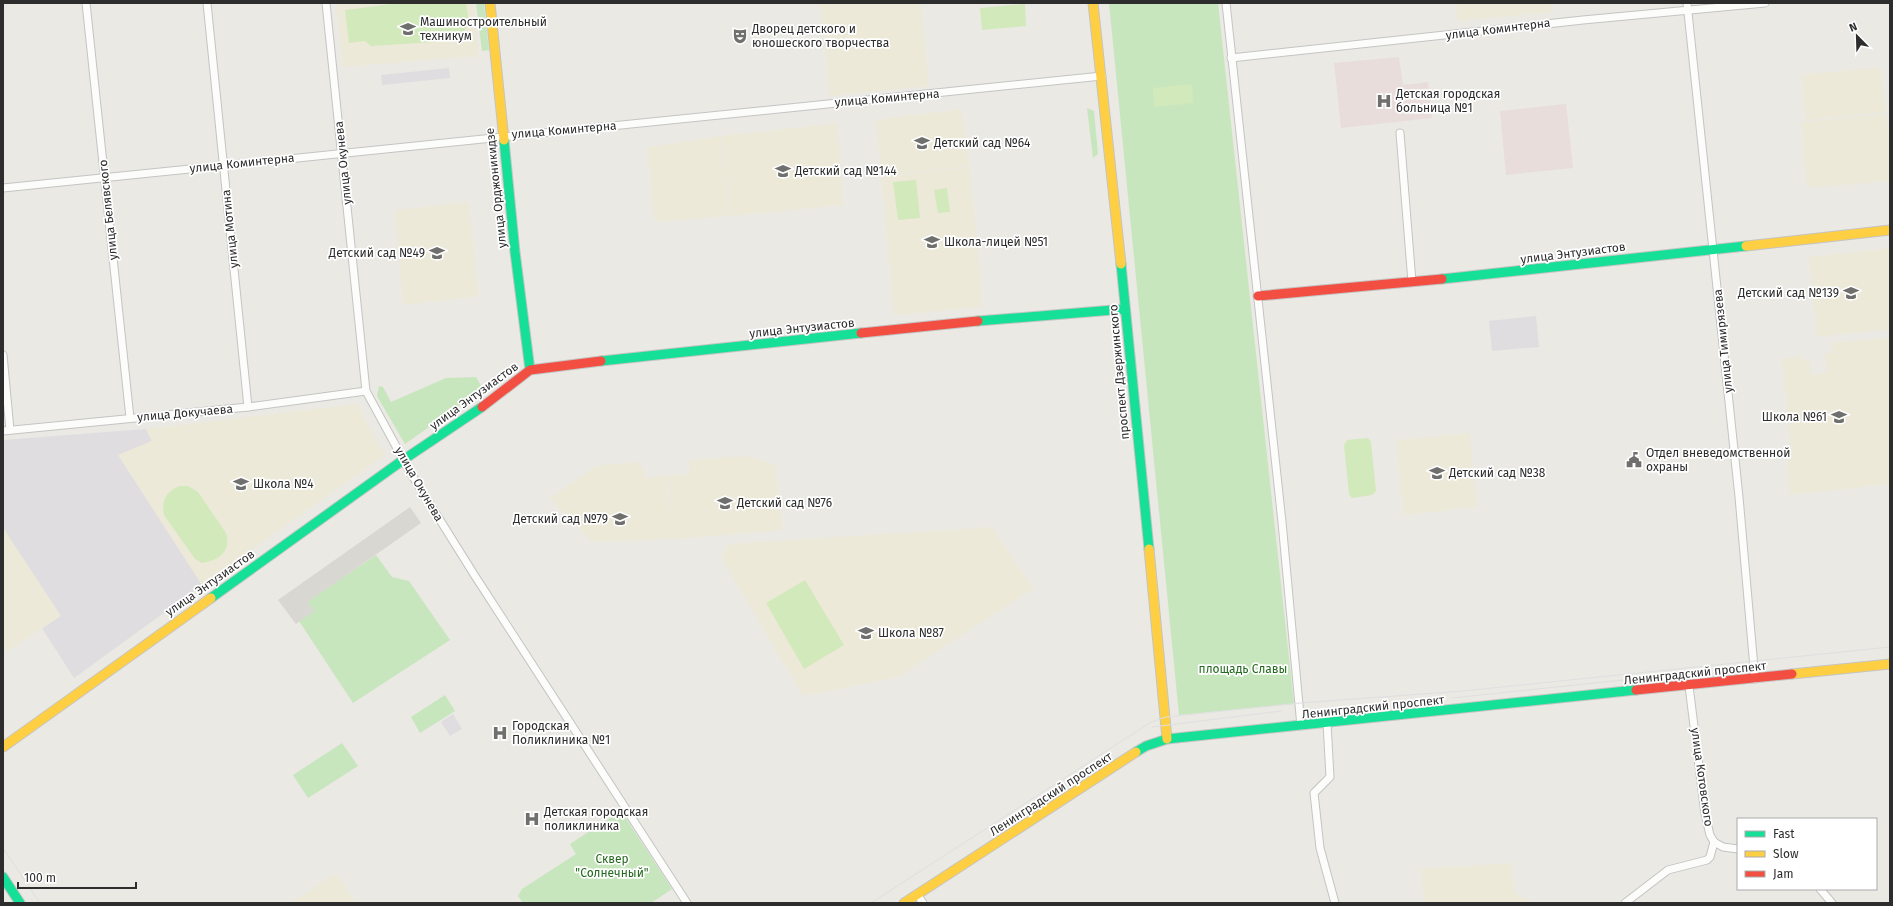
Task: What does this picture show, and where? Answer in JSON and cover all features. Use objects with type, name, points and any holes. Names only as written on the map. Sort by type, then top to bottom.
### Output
[{"type":"street","name":"улица Белявского","points":[[86,3],[130,418]]},
{"type":"street","name":"улица Мотина","points":[[207,3],[248,407]]},
{"type":"street","name":"улица Окунева","points":[[326,3],[366,391],[404,460],[507,626],[687,903]]},
{"type":"street","name":"улица Орджоникидзе","points":[[490,3],[503,136],[530,370]]},
{"type":"street","name":"проспект Дзержинского","points":[[1094,3],[1167,739]]},
{"type":"street","points":[[1226,3],[1283,529],[1301,726]]},
{"type":"street","name":"улица Коминтерна","points":[[1231,58],[1688,6],[1765,3]]},
{"type":"street","name":"улица Тимирязева","points":[[1688,6],[1740,504],[1755,679]]},
{"type":"street","name":"улица Коминтерна","points":[[3,188],[342,152],[1102,76]]},
{"type":"street","points":[[1400,133],[1412,282]]},
{"type":"street","name":"улица Энтузиастов","points":[[1258,296],[1412,282],[1890,230]]},
{"type":"street","name":"улица Энтузиастов","points":[[3,747],[404,460],[478,410],[530,370],[640,356],[916,327],[1050,314],[1125,310]]},
{"type":"street","points":[[3,355],[7,430]]},
{"type":"street","name":"улица Докучаева","points":[[7,430],[248,407],[366,391]]},
{"type":"street","name":"Ленинградский проспект","points":[[904,903],[1146,746],[1167,739],[1327,724],[1890,664]]},
{"type":"street","name":"улица Котовского","points":[[1689,686],[1705,814],[1714,842],[1723,847],[1737,849]]},
{"type":"street","points":[[1327,724],[1330,776],[1314,793],[1320,848],[1334,903]]},
{"type":"street","points":[[1625,903],[1668,870],[1707,860],[1710,857],[1714,842]]},
{"type":"street","points":[[3,877],[20,903]]},
{"type":"street","points":[[1821,890],[1832,903]]},
{"type":"street","points":[[917,894],[923,903]]},
{"type":"shaded area","name":"Машиностроительный техникум","points":[[336,3],[473,3],[479,56],[343,67]]},
{"type":"shaded area","points":[[819,3],[921,3],[929,86],[830,96]]},
{"type":"shaded area","points":[[1456,3],[1551,3],[1552,12],[1458,21]]},
{"type":"shaded area","name":"Детская городская больница №1","points":[[1399,57],[1403,85],[1428,82],[1432,118],[1341,128],[1334,63]]},
{"type":"shaded area","points":[[1880,67],[1886,112],[1806,120],[1801,75]]},
{"type":"shaded area","points":[[449,68],[450,78],[382,85],[381,75]]},
{"type":"shaded area","points":[[1566,104],[1573,168],[1506,175],[1500,111]]},
{"type":"shaded area","name":"Детский сад №64","points":[[961,109],[970,166],[881,176],[876,120]]},
{"type":"shaded area","points":[[1886,114],[1890,142],[1890,181],[1807,188],[1801,122]]},
{"type":"shaded area","name":"Детский сад №144","points":[[838,123],[843,205],[731,216],[721,136]]},
{"type":"shaded area","points":[[720,136],[730,216],[658,222],[654,218],[647,147]]},
{"type":"shaded area","name":"Школа-лицей №51","points":[[970,167],[983,307],[894,315],[881,177]]},
{"type":"shaded area","name":"Детский сад №49","points":[[469,202],[479,296],[403,305],[395,210]]},
{"type":"shaded area","name":"Детский сад №139","points":[[1890,248],[1890,329],[1817,337],[1809,257]]},
{"type":"shaded area","points":[[1536,316],[1539,347],[1492,351],[1489,321]]},
{"type":"shaded area","name":"Школа №61","points":[[1890,337],[1890,484],[1790,495],[1787,460],[1792,459],[1782,359],[1802,356],[1803,361],[1809,360],[1811,374],[1827,373],[1825,353],[1833,353],[1832,343]]},
{"type":"shaded area","name":"Школа №4","points":[[357,404],[385,455],[202,585],[118,455],[152,441],[146,429]]},
{"type":"shaded area","points":[[146,429],[152,441],[119,455],[202,585],[74,678],[42,628],[60,615],[3,528],[3,440]]},
{"type":"shaded area","name":"Детский сад №38","points":[[1470,433],[1477,507],[1403,515],[1396,440]]},
{"type":"shaded area","name":"Детский сад №76","points":[[746,456],[775,465],[783,530],[675,539],[667,476],[690,474],[689,460]]},
{"type":"shaded area","name":"Детский сад №79","points":[[639,462],[647,478],[665,475],[675,539],[592,542],[550,498],[598,465]]},
{"type":"shaded area","points":[[410,507],[421,523],[308,602],[314,611],[296,624],[278,600]]},
{"type":"shaded area","name":"Школа №87","points":[[992,527],[1033,589],[898,677],[803,696],[721,558],[729,544]]},
{"type":"shaded area","points":[[3,528],[61,616],[3,654]]},
{"type":"shaded area","points":[[453,714],[462,729],[450,736],[441,722]]},
{"type":"shaded area","points":[[1512,863],[1514,893],[1533,903],[1424,903],[1421,869]]},
{"type":"shaded area","points":[[336,873],[356,903],[291,903]]},
{"type":"green space","points":[[399,3],[466,3],[469,24],[462,34],[450,41],[371,46],[365,41],[349,43],[345,10]]},
{"type":"green space","points":[[476,3],[484,3],[489,50],[482,51]]},
{"type":"green space","name":"площадь Славы","points":[[1109,3],[1218,3],[1294,704],[1179,715]]},
{"type":"green space","points":[[1025,4],[1026,26],[982,30],[980,8]]},
{"type":"green space","points":[[1192,84],[1193,103],[1154,107],[1153,88]]},
{"type":"green space","points":[[1087,108],[1094,111],[1098,154],[1093,158]]},
{"type":"green space","points":[[916,180],[920,218],[898,220],[893,182]]},
{"type":"green space","points":[[947,188],[950,212],[938,213],[934,190]]},
{"type":"green space","points":[[476,377],[483,389],[405,444],[377,396],[379,386],[383,387],[391,402],[446,378]]},
{"type":"green space","points":[[1368,438],[1371,442],[1376,491],[1372,495],[1352,498],[1349,494],[1344,445],[1347,440]]},
{"type":"green space","points":[[179,486],[188,486],[198,492],[226,533],[227,545],[225,550],[213,560],[202,563],[195,559],[164,515],[163,505],[166,497],[171,491]]},
{"type":"green space","points":[[376,555],[392,577],[409,581],[450,640],[353,703],[299,621],[314,611],[307,602]]},
{"type":"green space","points":[[805,580],[844,645],[804,669],[766,603]]},
{"type":"green space","points":[[445,695],[455,711],[420,733],[411,717]]},
{"type":"green space","points":[[342,743],[358,766],[308,798],[293,775]]},
{"type":"green space","name":"Сквер \"Солнечный\"","points":[[616,814],[623,814],[672,889],[651,903],[523,903],[518,896],[522,889],[576,854],[570,844]]},
{"type":"tram line","points":[[871,903],[1151,722],[1166,717],[1300,703],[1463,691],[1890,647]]},
{"type":"tram line","points":[[1452,698],[1689,673]]},
{"type":"tram line","points":[[1152,727],[1281,711]]},
{"type":"tram line","points":[[3,848],[40,903]]},
{"type":"traffic: fast","points":[[504,140],[515,252],[530,370]]},
{"type":"traffic: fast","points":[[1442,279],[1746,246]]},
{"type":"traffic: fast","points":[[1121,264],[1149,549]]},
{"type":"traffic: fast","points":[[978,321],[1125,309]]},
{"type":"traffic: fast","points":[[601,361],[861,333]]},
{"type":"traffic: fast","points":[[211,598],[403,460],[482,407]]},
{"type":"traffic: fast","points":[[1136,752],[1146,746],[1167,739],[1636,690]]},
{"type":"traffic: fast","points":[[3,877],[20,903]]},
{"type":"traffic: slow","points":[[490,3],[504,140]]},
{"type":"traffic: slow","points":[[1093,3],[1121,264]]},
{"type":"traffic: slow","points":[[1746,246],[1890,230]]},
{"type":"traffic: slow","points":[[1149,549],[1167,739]]},
{"type":"traffic: slow","points":[[3,747],[211,598]]},
{"type":"traffic: slow","points":[[1792,674],[1890,664]]},
{"type":"traffic: slow","points":[[904,903],[1136,752]]},
{"type":"traffic: jam","points":[[1258,296],[1442,279]]},
{"type":"traffic: jam","points":[[861,333],[978,321]]},
{"type":"traffic: jam","points":[[482,407],[530,370],[601,361]]},
{"type":"traffic: jam","points":[[1636,690],[1792,674]]},
{"type":"place","name":"Машиностроительный техникум","points":[[408,29]]},
{"type":"place","name":"Дворец детского и юношеского творчества","points":[[740,36]]},
{"type":"place","name":"Детская городская больница №1","points":[[1384,101]]},
{"type":"place","name":"Детский сад №64","points":[[922,143]]},
{"type":"place","name":"Детский сад №144","points":[[783,171]]},
{"type":"place","name":"Школа-лицей №51","points":[[932,242]]},
{"type":"place","name":"Детский сад №49","points":[[437,253]]},
{"type":"place","name":"Детский сад №139","points":[[1851,293]]},
{"type":"place","name":"Школа №61","points":[[1839,417]]},
{"type":"place","name":"Отдел вневедомственной охраны","points":[[1634,460]]},
{"type":"place","name":"Детский сад №38","points":[[1437,473]]},
{"type":"place","name":"Школа №4","points":[[241,484]]},
{"type":"place","name":"Детский сад №76","points":[[725,503]]},
{"type":"place","name":"Детский сад №79","points":[[620,519]]},
{"type":"place","name":"Школа №87","points":[[866,633]]},
{"type":"place","name":"Городская Поликлиника №1","points":[[500,733]]},
{"type":"place","name":"Детская городская поликлиника","points":[[532,819]]}]
